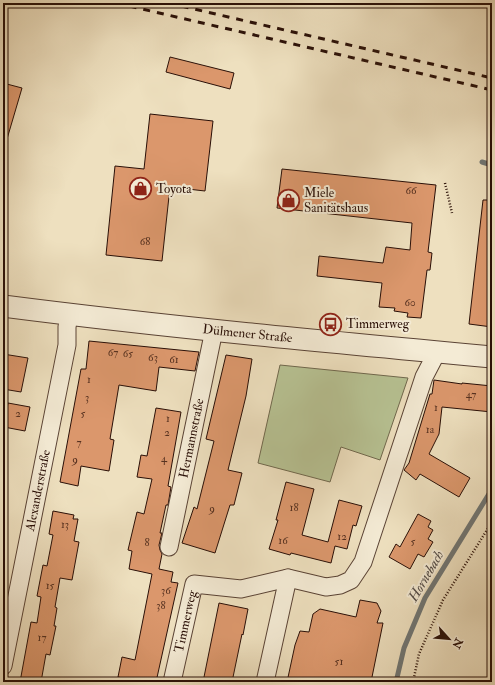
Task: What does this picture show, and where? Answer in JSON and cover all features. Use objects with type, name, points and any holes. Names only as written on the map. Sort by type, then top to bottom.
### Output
[{"type":"street","name":"Dülmener Straße","points":[[3,306],[69,315],[492,357]]},
{"type":"street","name":"Alexanderstraße","points":[[3,666],[67,344],[69,315]]},
{"type":"street","name":"Hermannstraße","points":[[169,547],[214,330]]},
{"type":"street","name":"Timmerweg","points":[[172,682],[194,584],[242,589],[288,578],[326,587],[340,585],[350,580],[363,562],[424,377],[437,352]]},
{"type":"street","points":[[265,682],[288,578]]},
{"type":"path","points":[[444,183],[452,213]]},
{"type":"path","points":[[413,682],[419,654],[443,600],[492,522]]},
{"type":"green space","points":[[280,365],[408,378],[380,460],[341,447],[330,482],[258,463]]},
{"type":"building","points":[[170,57],[234,73],[230,89],[166,72]]},
{"type":"building","points":[[3,83],[22,88],[7,139],[3,139]]},
{"type":"building","name":"Toyota","points":[[150,114],[213,121],[205,191],[170,187],[162,261],[106,255],[115,166],[144,169]]},
{"type":"building","points":[[282,169],[436,185],[428,252],[432,253],[430,270],[427,270],[421,318],[407,317],[408,313],[394,311],[395,308],[379,307],[382,283],[317,276],[319,256],[383,263],[386,247],[410,250],[412,223],[277,208]]},
{"type":"building","points":[[483,200],[492,200],[492,327],[469,324]]},
{"type":"building","points":[[89,341],[199,352],[195,371],[159,367],[156,391],[119,385],[110,439],[114,440],[109,471],[81,466],[78,486],[60,482],[81,369],[86,369]]},
{"type":"building","points":[[3,354],[28,358],[21,392],[3,389]]},
{"type":"building","points":[[226,355],[252,359],[246,396],[228,470],[242,473],[234,505],[230,505],[215,553],[182,543],[194,507],[197,509],[214,441],[206,439]]},
{"type":"building","points":[[434,380],[492,386],[492,412],[442,407],[439,434],[429,454],[470,478],[459,497],[420,474],[416,480],[404,470],[409,463],[430,394],[432,394]]},
{"type":"building","points":[[8,403],[30,407],[25,431],[4,427]]},
{"type":"building","points":[[156,408],[181,412],[168,486],[171,487],[168,505],[166,505],[160,533],[162,533],[159,545],[162,554],[159,569],[173,572],[171,582],[178,583],[156,682],[128,682],[128,679],[118,677],[122,657],[135,660],[152,574],[129,569],[132,551],[128,550],[137,512],[144,514],[152,479],[137,477],[141,455],[147,456]]},
{"type":"building","points":[[286,482],[314,489],[302,535],[328,542],[339,500],[362,506],[356,526],[353,525],[347,549],[335,546],[331,563],[291,553],[290,555],[269,549],[278,520],[276,520]]},
{"type":"building","points":[[53,511],[74,515],[73,519],[78,519],[74,541],[79,542],[72,580],[60,578],[55,607],[57,608],[54,626],[56,626],[50,655],[46,654],[41,682],[20,682],[31,622],[37,623],[41,597],[37,596],[43,565],[47,566],[53,535],[49,534]]},
{"type":"building","points":[[418,514],[431,521],[428,527],[433,530],[428,539],[433,542],[424,557],[418,554],[410,569],[389,557],[396,544],[400,547]]},
{"type":"building","points":[[360,600],[377,603],[381,611],[377,623],[383,623],[371,682],[287,682],[295,645],[300,631],[309,632],[313,614],[320,609],[356,617]]},
{"type":"building","points":[[219,603],[248,609],[243,635],[242,634],[232,682],[203,682]]},
{"type":"waterway","points":[[482,162],[492,165]]},
{"type":"waterway","name":"Hornebach","points":[[396,682],[404,648],[425,598],[492,489]]},
{"type":"railway","points":[[116,3],[492,90]]},
{"type":"railway","points":[[168,3],[492,78]]},
{"type":"place","name":"Toyota","points":[[141,189]]},
{"type":"place","name":"Miele Sanitätshaus","points":[[289,200]]},
{"type":"place","name":"Timmerweg","points":[[330,324]]}]
